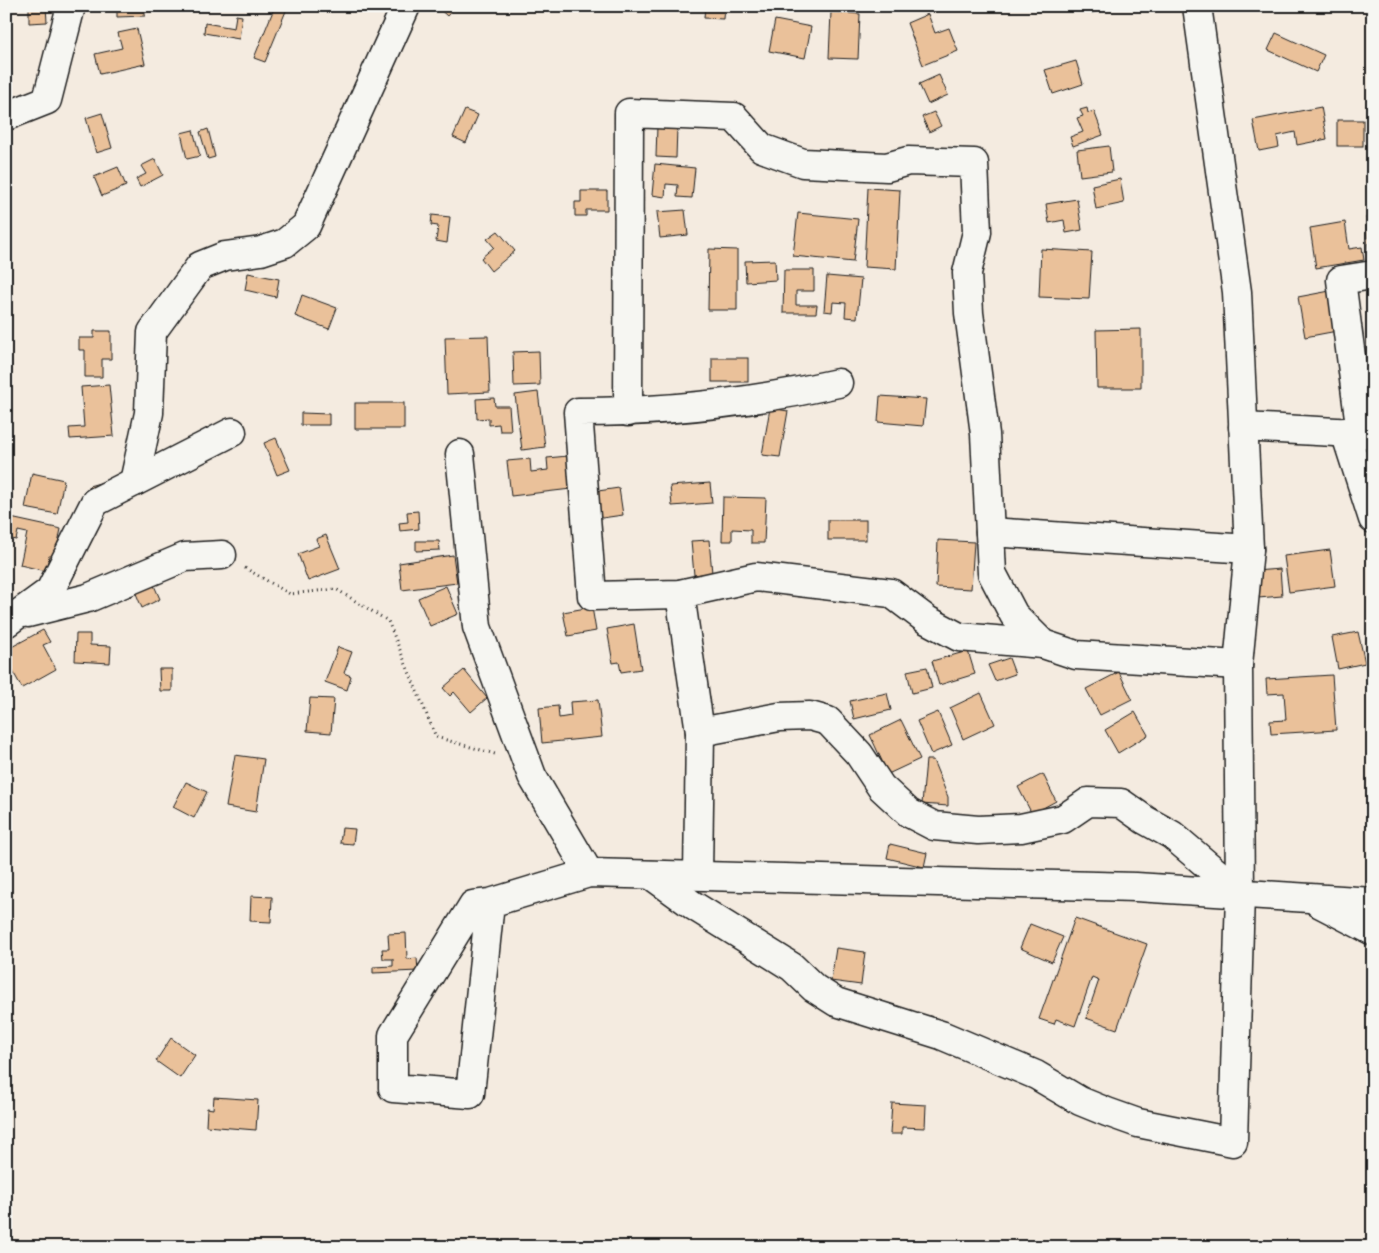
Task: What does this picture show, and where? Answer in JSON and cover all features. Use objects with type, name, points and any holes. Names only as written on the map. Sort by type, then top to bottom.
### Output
[{"type":"street","points":[[6,112],[9,115],[46,100],[71,6]]},
{"type":"street","points":[[134,482],[149,413],[152,332],[200,266],[225,256],[261,250],[285,243],[306,226],[406,6]]},
{"type":"street","points":[[650,875],[694,906],[792,966],[814,988],[836,1002],[941,1035],[1036,1075],[1080,1101],[1107,1112],[1138,1122],[1233,1142],[1240,893],[1238,665],[1249,549],[1237,292],[1197,6]]},
{"type":"street","points":[[628,412],[629,113],[734,117],[762,148],[803,163],[887,167],[908,161],[974,163],[977,232],[967,273],[969,312],[985,434],[992,573],[1014,616],[1043,644]]},
{"type":"street","points":[[1373,275],[1341,280],[1359,433],[1373,519]]},
{"type":"street","points":[[838,383],[722,406],[628,412],[578,412],[592,596],[680,594],[756,577],[891,593],[927,620],[959,637],[1043,644],[1076,655],[1238,665]]},
{"type":"street","points":[[1243,427],[1359,433]]},
{"type":"street","points":[[12,619],[50,591],[95,502],[232,432]]},
{"type":"street","points":[[460,454],[477,627],[532,776],[589,873]]},
{"type":"street","points":[[990,532],[1249,549]]},
{"type":"street","points":[[12,619],[88,598],[185,557],[222,555]]},
{"type":"street","points":[[680,594],[700,732],[698,876]]},
{"type":"street","points":[[700,732],[778,717],[810,716],[828,721],[859,754],[881,787],[909,813],[934,826],[978,830],[1021,828],[1063,818],[1088,802],[1121,803],[1145,820],[1172,835],[1240,893]]},
{"type":"street","points":[[490,903],[470,1094],[393,1088],[393,1035],[474,905],[490,903],[589,873],[1126,886],[1373,902]]},
{"type":"street","points":[[1309,897],[1373,932]]},
{"type":"path","points":[[222,555],[290,594],[336,588],[388,621],[436,737],[527,763]]},
{"type":"building","points":[[29,6],[46,6],[47,22],[29,23]]},
{"type":"building","points":[[117,6],[145,6],[145,16],[117,17]]},
{"type":"building","points":[[275,6],[288,6],[265,62],[254,58]]},
{"type":"building","points":[[436,6],[456,6],[447,16]]},
{"type":"building","points":[[535,6],[547,6],[545,11]]},
{"type":"building","points":[[705,6],[724,6],[723,19],[704,18]]},
{"type":"building","points":[[1090,6],[1113,6],[1092,13]]},
{"type":"building","points":[[831,12],[860,14],[858,59],[829,58]]},
{"type":"building","points":[[928,14],[935,33],[949,28],[958,51],[923,65],[907,23]]},
{"type":"building","points":[[236,15],[242,16],[239,39],[204,33],[205,23],[234,28]]},
{"type":"building","points":[[775,20],[811,27],[805,58],[769,51]]},
{"type":"building","points":[[137,29],[145,64],[100,74],[95,54],[122,48],[118,33]]},
{"type":"building","points":[[1276,33],[1324,55],[1316,72],[1268,50]]},
{"type":"building","points":[[1076,61],[1083,84],[1053,94],[1045,70]]},
{"type":"building","points":[[939,75],[948,95],[928,104],[919,84]]},
{"type":"building","points":[[1321,107],[1327,139],[1297,145],[1295,132],[1277,136],[1279,147],[1259,151],[1253,120]]},
{"type":"building","points":[[1087,108],[1088,113],[1094,111],[1103,135],[1073,146],[1070,137],[1083,132],[1077,118],[1083,116],[1080,110]]},
{"type":"building","points":[[465,110],[478,115],[466,143],[453,137]]},
{"type":"building","points":[[934,112],[941,126],[929,132],[922,117]]},
{"type":"building","points":[[102,113],[112,148],[96,153],[86,118]]},
{"type":"building","points":[[1337,120],[1363,120],[1363,146],[1337,146]]},
{"type":"building","points":[[657,126],[677,127],[676,158],[656,157]]},
{"type":"building","points":[[208,129],[215,157],[208,159],[200,132]]},
{"type":"building","points":[[193,130],[200,156],[187,159],[181,133]]},
{"type":"building","points":[[1109,146],[1112,172],[1080,176],[1077,150]]},
{"type":"building","points":[[155,159],[163,175],[140,187],[136,179],[146,174],[141,166]]},
{"type":"building","points":[[655,164],[695,168],[692,198],[677,197],[678,185],[666,184],[665,197],[652,195]]},
{"type":"building","points":[[118,167],[126,186],[102,196],[94,177]]},
{"type":"building","points":[[1120,179],[1124,203],[1096,209],[1092,185]]},
{"type":"building","points":[[868,188],[900,190],[896,269],[864,267]]},
{"type":"building","points":[[581,191],[607,191],[607,210],[586,210],[586,216],[575,216],[575,202],[581,202]]},
{"type":"building","points":[[1077,199],[1082,230],[1066,233],[1064,220],[1049,223],[1046,204]]},
{"type":"building","points":[[685,210],[688,235],[660,238],[657,212]]},
{"type":"building","points":[[798,213],[858,219],[853,262],[793,256]]},
{"type":"building","points":[[432,215],[450,217],[447,243],[436,241],[438,226],[431,225]]},
{"type":"building","points":[[1366,217],[1373,217],[1373,252],[1368,252]]},
{"type":"building","points":[[1345,222],[1349,249],[1362,247],[1364,260],[1316,268],[1310,228]]},
{"type":"building","points":[[498,231],[515,251],[491,271],[481,258],[494,247],[487,239]]},
{"type":"building","points":[[709,249],[737,250],[737,310],[708,310]]},
{"type":"building","points":[[1041,249],[1092,252],[1089,299],[1039,297]]},
{"type":"building","points":[[775,260],[776,280],[746,282],[745,261]]},
{"type":"building","points":[[784,270],[814,270],[814,291],[796,291],[796,305],[817,305],[816,313],[783,313]]},
{"type":"building","points":[[248,273],[279,279],[276,297],[245,290]]},
{"type":"building","points":[[827,276],[861,279],[857,318],[845,317],[846,303],[833,302],[832,312],[824,311]]},
{"type":"building","points":[[1330,291],[1337,331],[1305,337],[1298,297]]},
{"type":"building","points":[[302,295],[337,308],[329,329],[295,316]]},
{"type":"building","points":[[1141,329],[1141,388],[1097,388],[1096,330]]},
{"type":"building","points":[[94,331],[111,331],[111,359],[102,359],[102,377],[85,377],[85,350],[79,350],[79,338],[94,338]]},
{"type":"building","points":[[488,336],[490,392],[447,394],[445,337]]},
{"type":"building","points":[[539,351],[540,385],[514,386],[513,352]]},
{"type":"building","points":[[712,358],[748,358],[748,382],[712,382]]},
{"type":"building","points":[[109,385],[114,436],[70,439],[69,428],[84,427],[81,387]]},
{"type":"building","points":[[538,392],[545,447],[522,450],[515,395]]},
{"type":"building","points":[[880,396],[926,399],[923,426],[878,422]]},
{"type":"building","points":[[494,398],[495,406],[509,406],[511,431],[500,431],[499,424],[489,425],[489,418],[477,419],[476,399]]},
{"type":"building","points":[[355,403],[404,403],[404,429],[355,429]]},
{"type":"building","points":[[770,408],[788,411],[780,457],[762,455]]},
{"type":"building","points":[[301,413],[329,414],[329,425],[301,425]]},
{"type":"building","points":[[276,438],[290,470],[277,475],[264,443]]},
{"type":"building","points":[[568,456],[571,489],[511,496],[507,461],[530,459],[531,472],[548,470],[547,458]]},
{"type":"building","points":[[32,473],[64,480],[57,514],[25,508]]},
{"type":"building","points":[[103,482],[105,488],[91,492],[89,486]]},
{"type":"building","points":[[710,483],[712,503],[672,506],[670,486]]},
{"type":"building","points":[[619,488],[623,515],[595,519],[591,492]]},
{"type":"building","points":[[723,497],[766,498],[764,543],[751,543],[751,530],[732,529],[732,541],[722,541]]},
{"type":"building","points":[[418,511],[419,529],[400,531],[399,523],[408,522],[407,512]]},
{"type":"building","points":[[6,517],[61,529],[55,557],[49,556],[46,571],[20,565],[27,533],[18,531],[16,540],[6,538]]},
{"type":"building","points":[[828,520],[866,520],[866,540],[828,540]]},
{"type":"building","points":[[326,535],[340,569],[308,581],[298,554],[319,546],[316,539]]},
{"type":"building","points":[[709,540],[712,573],[694,575],[691,541]]},
{"type":"building","points":[[938,540],[974,542],[971,589],[936,587]]},
{"type":"building","points":[[416,541],[439,541],[440,550],[416,551]]},
{"type":"building","points":[[1330,550],[1335,586],[1289,592],[1284,556]]},
{"type":"building","points":[[453,555],[457,583],[402,590],[399,563]]},
{"type":"building","points":[[1280,569],[1282,596],[1258,598],[1255,571]]},
{"type":"building","points":[[153,583],[160,599],[142,608],[135,591]]},
{"type":"building","points":[[446,586],[458,614],[430,626],[418,598]]},
{"type":"building","points":[[592,607],[596,631],[568,636],[563,612]]},
{"type":"building","points":[[634,624],[641,669],[621,672],[619,662],[613,663],[607,629]]},
{"type":"building","points":[[43,630],[50,642],[43,645],[56,669],[22,688],[6,659],[6,650]]},
{"type":"building","points":[[1358,632],[1365,663],[1338,669],[1332,637]]},
{"type":"building","points":[[76,634],[90,634],[90,645],[111,646],[110,663],[75,661]]},
{"type":"building","points":[[338,647],[352,652],[344,673],[351,676],[347,690],[325,682]]},
{"type":"building","points":[[968,651],[975,674],[939,685],[932,661]]},
{"type":"building","points":[[1009,658],[1015,674],[995,681],[988,665]]},
{"type":"building","points":[[927,667],[932,688],[912,693],[907,671]]},
{"type":"building","points":[[159,669],[172,669],[172,691],[160,691]]},
{"type":"building","points":[[464,670],[487,698],[471,712],[454,692],[450,696],[443,688]]},
{"type":"building","points":[[1119,672],[1132,699],[1100,715],[1086,689]]},
{"type":"building","points":[[1332,675],[1336,730],[1271,734],[1270,721],[1286,720],[1284,693],[1267,694],[1266,679]]},
{"type":"building","points":[[887,693],[891,710],[854,719],[850,701]]},
{"type":"building","points":[[981,693],[995,724],[963,739],[950,708]]},
{"type":"building","points":[[310,698],[334,699],[331,733],[307,731]]},
{"type":"building","points":[[598,700],[602,737],[542,743],[539,708],[558,706],[559,718],[571,716],[570,702]]},
{"type":"building","points":[[938,712],[952,745],[931,754],[917,721]]},
{"type":"building","points":[[1135,712],[1148,735],[1118,753],[1105,730]]},
{"type":"building","points":[[901,720],[920,759],[888,774],[870,735]]},
{"type":"building","points":[[235,755],[264,759],[256,812],[226,807]]},
{"type":"building","points":[[926,760],[933,760],[948,797],[948,806],[922,804]]},
{"type":"building","points":[[1043,774],[1056,801],[1032,814],[1018,787]]},
{"type":"building","points":[[186,782],[207,792],[194,818],[173,807]]},
{"type":"building","points":[[342,828],[355,829],[353,844],[340,843]]},
{"type":"building","points":[[890,844],[927,853],[924,867],[887,858]]},
{"type":"building","points":[[251,896],[272,897],[271,922],[250,921]]},
{"type":"building","points":[[1075,918],[1147,944],[1117,1029],[1086,1018],[1099,980],[1092,977],[1075,1026],[1056,1019],[1054,1024],[1039,1019]]},
{"type":"building","points":[[1030,924],[1063,937],[1052,962],[1020,948]]},
{"type":"building","points":[[406,933],[407,959],[417,958],[418,971],[373,973],[373,967],[393,966],[393,959],[383,959],[382,949],[389,949],[388,934]]},
{"type":"building","points":[[836,948],[865,952],[861,985],[831,981]]},
{"type":"building","points":[[171,1038],[195,1055],[180,1078],[156,1061]]},
{"type":"building","points":[[214,1097],[258,1100],[256,1130],[206,1126],[207,1108],[213,1109]]},
{"type":"building","points":[[892,1103],[926,1105],[925,1128],[902,1127],[902,1134],[890,1134]]}]
